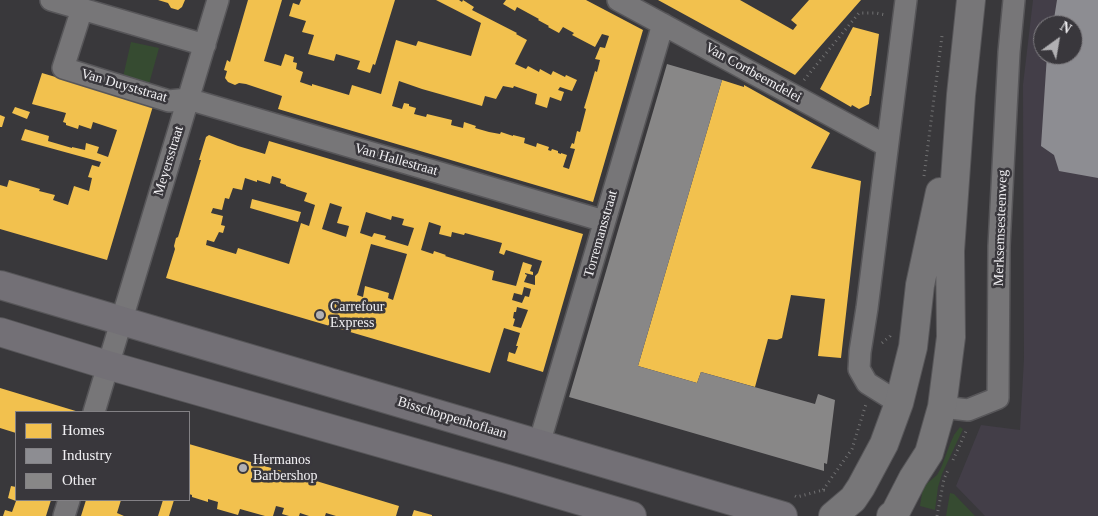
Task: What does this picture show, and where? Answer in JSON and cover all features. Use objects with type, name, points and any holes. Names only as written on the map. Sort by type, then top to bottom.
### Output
[{"type":"main road","points":[[891,516],[896,513],[913,478],[955,409],[951,337],[950,251],[961,95],[971,0]]},
{"type":"main road","points":[[833,516],[853,499],[861,487],[884,444],[898,403],[913,347],[920,285],[961,95]]},
{"type":"main road","name":"Bisschoppenhoflaan","points":[[0,285],[783,516]]},
{"type":"main road","points":[[0,332],[107,365],[632,516]]},
{"type":"street","points":[[51,0],[205,44]]},
{"type":"street","name":"Meyersstraat","points":[[121,321],[218,0]]},
{"type":"street","name":"Van Cortbeemdelei","points":[[618,0],[888,146]]},
{"type":"street","points":[[898,403],[867,383],[859,369],[906,0]]},
{"type":"street","name":"Merksemsesteenweg","points":[[955,409],[998,398],[999,246],[1009,52],[1014,0]]},
{"type":"street","name":"Van Duyststraat","points":[[82,9],[63,68],[169,101],[188,99]]},
{"type":"street","name":"Torremansstraat","points":[[539,444],[663,24]]},
{"type":"street","name":"Van Hallestraat","points":[[188,99],[604,222]]},
{"type":"street","points":[[94,411],[121,321]]},
{"type":"street","points":[[64,516],[68,501]]},
{"type":"path","points":[[792,94],[859,13],[882,14]]},
{"type":"path","points":[[823,490],[852,449],[872,387]]},
{"type":"path","points":[[937,516],[944,479],[969,426],[955,409]]},
{"type":"shaded area","points":[[1033,0],[1098,0],[1098,516],[985,516],[956,486],[981,425],[1020,430],[1024,359],[1023,85]]},
{"type":"green space","points":[[131,42],[159,48],[149,84],[123,77]]},
{"type":"green space","points":[[960,427],[963,429],[938,487],[935,510],[920,506],[923,487],[937,475],[954,435]]},
{"type":"green space","points":[[950,493],[954,494],[975,516],[946,516]]},
{"type":"building: Homes","points":[[158,0],[185,0],[182,7],[178,10],[171,8],[168,3]]},
{"type":"building: Homes","points":[[248,0],[282,0],[264,61],[281,66],[285,54],[294,57],[293,62],[297,63],[296,69],[303,72],[300,82],[349,95],[352,85],[381,94],[396,40],[416,46],[418,41],[471,56],[481,23],[436,0],[459,0],[462,2],[463,0],[474,7],[472,10],[527,40],[515,64],[526,69],[528,66],[539,72],[540,69],[551,75],[553,71],[577,80],[572,91],[560,87],[558,90],[564,92],[561,101],[550,97],[547,108],[535,104],[537,94],[514,86],[513,88],[503,86],[496,99],[485,96],[482,106],[399,81],[392,106],[402,109],[404,103],[409,104],[409,106],[416,108],[414,114],[426,117],[427,114],[452,120],[451,125],[463,128],[464,122],[489,132],[500,134],[501,132],[525,138],[524,143],[536,147],[537,143],[549,147],[548,150],[551,151],[552,149],[567,155],[563,167],[569,169],[575,149],[570,148],[572,143],[574,144],[577,131],[580,132],[586,109],[584,108],[600,60],[595,59],[600,47],[605,48],[609,36],[602,34],[595,47],[572,35],[574,33],[563,27],[559,33],[517,7],[515,11],[503,4],[506,0],[586,0],[643,30],[593,202],[278,109],[282,96],[246,84],[239,83],[235,85],[228,82],[225,78],[227,71],[224,70],[227,60],[230,62]]},
{"type":"building: Homes","points":[[301,0],[395,0],[375,65],[373,64],[370,73],[357,69],[360,61],[336,54],[334,61],[308,54],[314,35],[302,32],[306,21],[289,16],[293,3],[299,5]]},
{"type":"building: Homes","points":[[658,0],[740,0],[793,30],[797,25],[791,20],[809,0],[861,0],[795,75]]},
{"type":"building: Homes","points":[[853,27],[879,34],[869,104],[859,109],[852,105],[851,107],[820,89]]},
{"type":"building: Homes","points":[[42,73],[153,106],[107,260],[0,229],[0,185],[7,187],[9,180],[40,189],[39,191],[55,195],[53,200],[68,205],[74,186],[89,191],[92,178],[88,177],[92,165],[99,167],[101,162],[21,140],[25,129],[49,136],[48,141],[72,148],[85,150],[86,143],[99,147],[97,153],[108,157],[117,130],[93,122],[91,129],[79,125],[78,129],[63,122],[66,113],[32,104]]},
{"type":"building: Homes","points":[[722,80],[744,87],[744,85],[830,133],[811,168],[861,181],[841,358],[818,356],[825,299],[791,295],[782,338],[777,340],[768,339],[755,387],[701,372],[697,383],[638,366]]},
{"type":"building: Homes","points":[[15,107],[30,112],[27,119],[12,113]]},
{"type":"building: Homes","points":[[0,115],[5,117],[2,127],[0,127]]},
{"type":"building: Homes","points":[[209,135],[265,154],[269,141],[583,234],[543,372],[507,361],[509,352],[515,354],[520,333],[504,328],[490,373],[166,278],[206,137]],"holes":[[[272,176],[281,179],[280,183],[307,193],[304,201],[315,205],[309,226],[301,223],[289,264],[238,248],[236,254],[206,245],[207,240],[214,242],[219,232],[223,233],[225,226],[221,225],[223,216],[211,213],[213,208],[222,210],[225,198],[229,199],[233,188],[242,190],[245,178],[270,184]],[[330,203],[342,207],[337,223],[349,226],[346,237],[322,229]],[[366,212],[391,220],[392,216],[404,219],[402,225],[414,228],[408,246],[385,239],[386,236],[374,233],[372,237],[360,233]],[[429,222],[441,226],[439,234],[451,237],[452,232],[464,235],[465,233],[502,243],[499,253],[504,255],[506,250],[542,261],[535,276],[535,285],[524,282],[527,275],[525,273],[533,275],[533,272],[530,271],[532,265],[523,262],[516,286],[492,280],[494,271],[434,251],[433,254],[421,250]],[[371,244],[407,254],[393,300],[388,298],[389,293],[365,286],[363,297],[357,295]],[[524,287],[531,289],[529,297],[525,296],[522,303],[512,300],[514,293],[522,295]],[[517,307],[528,310],[521,328],[513,326],[514,312],[516,312]]]},
{"type":"building: Homes","points":[[252,199],[301,212],[298,222],[250,208]]},
{"type":"building: Homes","points":[[0,388],[76,411],[15,411],[15,433],[0,428]]},
{"type":"building: Homes","points":[[190,444],[399,506],[396,516],[336,516],[326,513],[325,516],[309,516],[300,513],[299,516],[289,516],[282,514],[284,508],[276,506],[273,516],[265,516],[240,509],[238,515],[217,509],[218,502],[208,499],[208,502],[192,497],[190,494]]},
{"type":"building: Homes","points":[[11,486],[15,487],[15,501],[8,498]]},
{"type":"building: Homes","points":[[16,501],[51,501],[46,516],[3,516],[5,510],[12,512]]},
{"type":"building: Homes","points":[[86,501],[121,501],[117,513],[124,516],[81,516]]},
{"type":"building: Homes","points":[[163,501],[174,501],[169,516],[158,516]]},
{"type":"building: Homes","points":[[414,510],[432,515],[432,516],[412,516]]},
{"type":"building: Industry","points":[[1057,0],[1098,0],[1098,178],[1059,171],[1054,155],[1041,146],[1046,65],[1083,65],[1083,15],[1055,15]]},
{"type":"building: Other","points":[[667,64],[722,80],[638,366],[697,383],[701,372],[815,404],[818,394],[835,400],[827,464],[824,463],[824,471],[569,397]]},
{"type":"place","name":"Carrefour Express","points":[[320,315]]},
{"type":"place","name":"Hermanos Barbershop","points":[[243,468]]}]
